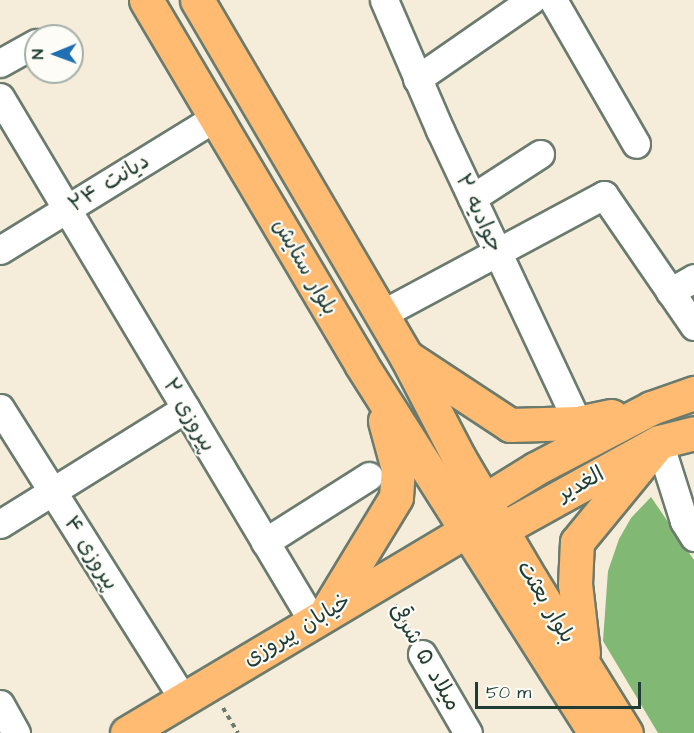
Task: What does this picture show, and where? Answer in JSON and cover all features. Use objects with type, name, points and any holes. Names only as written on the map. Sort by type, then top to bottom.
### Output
[{"type":"main road","name":"بلوار ستایش","points":[[146,0],[218,116],[361,364],[468,530]]},
{"type":"main road","name":"بلوار ستایش","points":[[197,0],[382,314],[485,500]]},
{"type":"main road","points":[[270,206],[304,184]]},
{"type":"main road","points":[[406,356],[510,425],[578,423],[651,408]]},
{"type":"main road","points":[[319,616],[396,497],[398,469],[393,438],[361,364]]},
{"type":"main road","name":"الغدیر","points":[[485,500],[570,449],[651,408],[694,393]]},
{"type":"main road","name":"الغدیر","points":[[468,530],[502,529],[660,442],[694,433]]},
{"type":"main road","points":[[585,667],[577,621],[577,542],[660,442]]},
{"type":"main road","points":[[468,530],[485,500]]},
{"type":"main road","name":"بلوار بعثت","points":[[485,500],[626,733]]},
{"type":"main road","name":"بلوار بعثت","points":[[468,530],[595,733]]},
{"type":"main road","name":"خیابان پیروزی","points":[[127,733],[319,616],[468,530]]},
{"type":"street","name":"جوادیه ۲","points":[[384,0],[417,79],[578,423]]},
{"type":"street","points":[[417,79],[531,0]]},
{"type":"street","points":[[553,0],[636,144]]},
{"type":"street","points":[[0,63],[24,49]]},
{"type":"street","name":"پیروزی ۲","points":[[0,97],[265,542],[319,616]]},
{"type":"street","name":"دیانت ۲۴","points":[[0,250],[218,116]]},
{"type":"street","points":[[472,198],[540,154]]},
{"type":"street","points":[[382,314],[604,195],[694,326]]},
{"type":"street","points":[[670,292],[694,278]]},
{"type":"street","name":"پیروزی ۴","points":[[0,408],[183,699]]},
{"type":"street","points":[[0,524],[186,408]]},
{"type":"street","points":[[660,442],[684,521],[694,537]]},
{"type":"street","points":[[265,542],[369,476]]},
{"type":"street","name":"میلاد ۵ شرقی","points":[[422,654],[468,733]]},
{"type":"street","points":[[0,704],[16,733]]},
{"type":"path","name":"میلاد ۵ شرقی","points":[[382,580],[422,654]]},
{"type":"green space","points":[[651,497],[694,560],[694,733],[658,733],[603,641],[608,571],[619,539],[631,518]]}]
